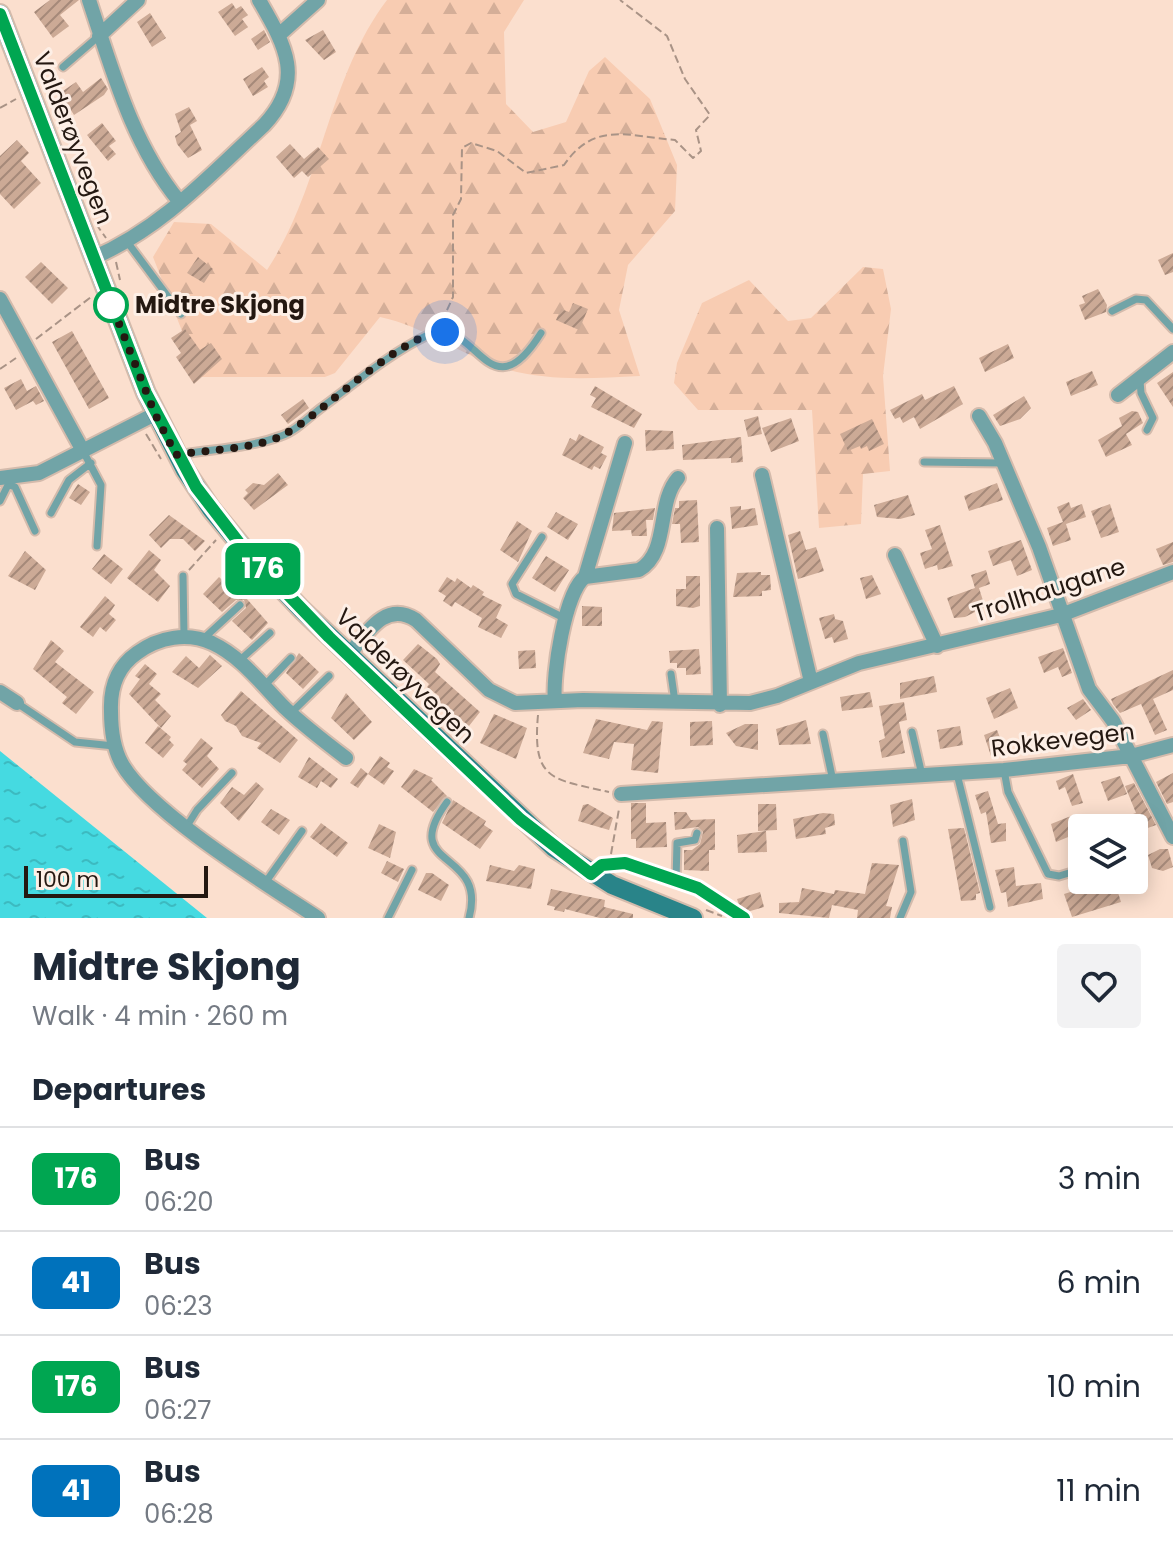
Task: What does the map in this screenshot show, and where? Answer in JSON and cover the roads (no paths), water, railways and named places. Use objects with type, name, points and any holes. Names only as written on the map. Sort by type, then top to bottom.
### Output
[{"type":"main road","name":"Valderøyvegen","points":[[0,14],[155,414],[196,487],[243,548],[520,819],[591,874],[693,915]]},
{"type":"street","points":[[89,0],[99,36],[148,156],[179,201]]},
{"type":"street","points":[[99,36],[138,0]]},
{"type":"street","points":[[93,258],[128,243],[155,226],[264,125],[278,107],[288,73],[280,34],[259,0]]},
{"type":"street","points":[[280,34],[318,0]]},
{"type":"street","points":[[0,299],[87,457]]},
{"type":"street","points":[[1118,395],[1140,381],[1173,352]]},
{"type":"street","points":[[7,480],[87,457],[155,414]]},
{"type":"street","points":[[979,416],[1039,547],[1089,689],[1113,721],[1173,837]]},
{"type":"street","points":[[585,577],[625,443]]},
{"type":"street","points":[[762,475],[811,682]]},
{"type":"street","points":[[555,701],[556,666],[578,583],[585,577],[647,566],[660,533],[667,495],[678,478]]},
{"type":"street","points":[[717,528],[720,705]]},
{"type":"street","points":[[895,555],[937,646]]},
{"type":"street","name":"Trollhaugane","points":[[349,655],[381,617],[402,613],[416,620],[489,690],[515,703],[720,705],[764,700],[859,663],[1061,615],[1173,572]]},
{"type":"street","points":[[318,918],[187,826],[129,775],[114,746],[111,697],[120,669],[145,647],[184,635],[202,640],[239,661],[291,713],[346,758]]},
{"type":"street","points":[[0,692],[17,703]]},
{"type":"street","name":"Rokkevegen","points":[[621,794],[1004,770],[1131,756],[1173,745]]},
{"type":"lane","points":[[63,67],[99,36]]},
{"type":"lane","points":[[128,243],[181,314]]},
{"type":"lane","points":[[1112,311],[1136,299],[1146,300],[1173,329]]},
{"type":"lane","points":[[176,455],[231,447],[286,434],[397,353],[437,332],[451,334],[494,365],[506,367],[522,360],[541,333]]},
{"type":"lane","points":[[1140,381],[1141,393],[1153,418],[1147,430]]},
{"type":"lane","points":[[51,513],[69,480],[87,457],[101,485],[97,546]]},
{"type":"lane","points":[[924,462],[1003,463]]},
{"type":"lane","points":[[0,501],[7,480],[15,487],[35,531]]},
{"type":"lane","points":[[542,537],[512,584],[516,594],[566,619]]},
{"type":"lane","points":[[183,576],[184,635]]},
{"type":"lane","points":[[202,640],[240,605]]},
{"type":"lane","points":[[239,661],[270,633]]},
{"type":"lane","points":[[264,686],[291,658]]},
{"type":"lane","points":[[671,674],[675,704]]},
{"type":"lane","points":[[291,713],[329,676]]},
{"type":"lane","points":[[17,703],[75,742],[114,746]]},
{"type":"lane","points":[[912,732],[922,766],[921,777]]},
{"type":"lane","points":[[823,734],[834,783]]},
{"type":"lane","points":[[1004,770],[1013,805],[1048,874],[1059,876],[1068,873]]},
{"type":"lane","points":[[187,826],[197,810],[232,773]]},
{"type":"lane","points":[[957,774],[990,907]]},
{"type":"lane","points":[[447,802],[432,825],[431,841],[434,851],[456,866],[469,880],[473,895],[469,918]]},
{"type":"lane","points":[[265,883],[302,831]]},
{"type":"lane","points":[[676,881],[677,843],[695,840],[697,833]]},
{"type":"lane","points":[[900,918],[911,892],[903,841]]},
{"type":"lane","points":[[591,874],[612,862],[625,863],[698,888],[744,918]]},
{"type":"lane","points":[[388,918],[412,870]]},
{"type":"water","points":[[0,751],[207,918],[0,918]]},
{"type":"place","name":"Midtre Skjong","points":[[111,305]]}]
